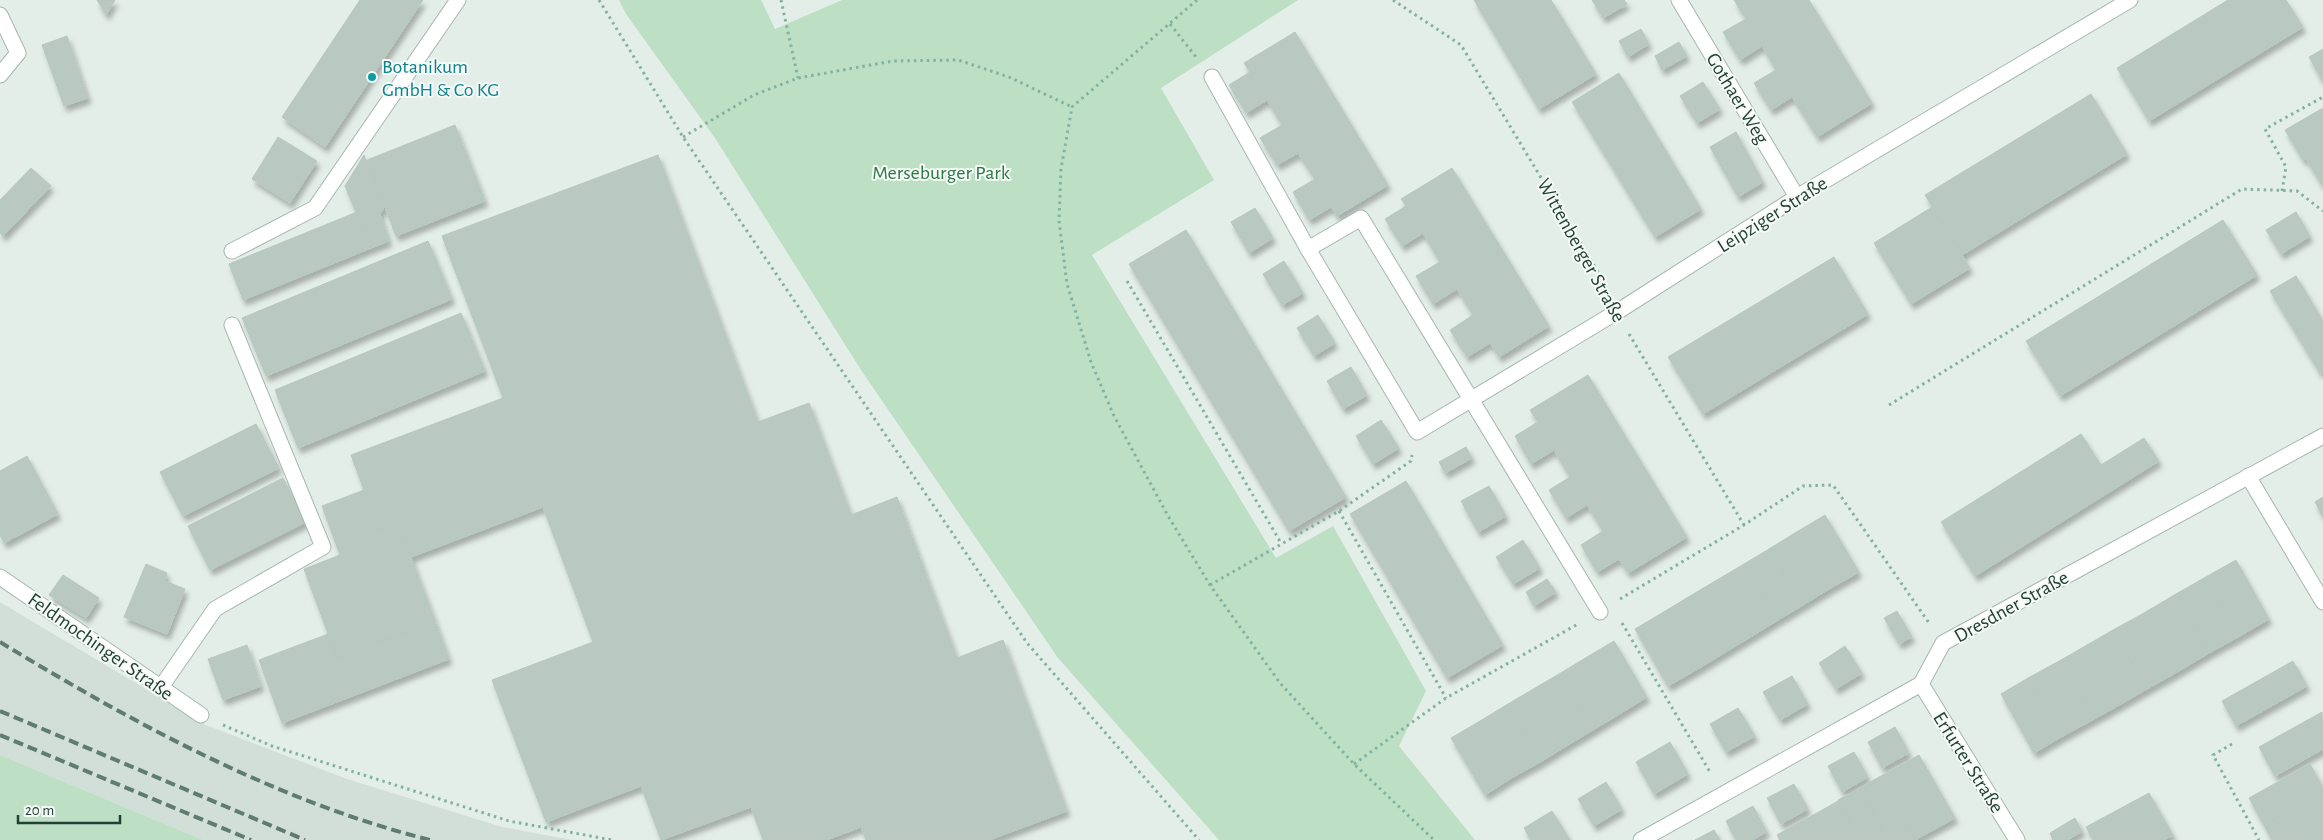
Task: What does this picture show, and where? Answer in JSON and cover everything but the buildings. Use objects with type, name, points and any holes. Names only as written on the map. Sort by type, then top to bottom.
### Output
[{"type":"street","points":[[232,251],[315,208],[458,0]]},
{"type":"street","name":"Gothaer Weg","points":[[1679,0],[1797,197]]},
{"type":"street","name":"Leipziger Straße","points":[[1417,432],[1620,310],[1797,197],[2130,0]]},
{"type":"street","points":[[0,15],[18,53],[0,75]]},
{"type":"street","points":[[1212,77],[1308,249],[1417,432]]},
{"type":"street","points":[[1308,249],[1361,218],[1600,612]]},
{"type":"street","points":[[161,687],[215,609],[323,547],[232,325]]},
{"type":"street","name":"Dresdner Straße","points":[[1921,684],[1943,643],[2323,436]]},
{"type":"street","points":[[2248,476],[2323,602]]},
{"type":"street","name":"Feldmochinger Straße","points":[[0,577],[202,716]]},
{"type":"street","points":[[1641,840],[1921,684]]},
{"type":"street","name":"Erfurter Straße","points":[[1921,684],[2017,840]]},
{"type":"path","points":[[599,0],[683,136],[1027,643],[1200,840]]},
{"type":"path","points":[[782,0],[798,78]]},
{"type":"path","points":[[1197,0],[1072,107],[1061,169],[1059,221],[1067,284],[1091,362],[1114,416],[1168,516],[1210,585],[1280,683],[1354,764],[1434,840]]},
{"type":"path","name":"Wittenberger Straße","points":[[1393,0],[1461,45],[1620,310],[1626,329],[1744,525]]},
{"type":"path","points":[[1170,24],[1212,77]]},
{"type":"path","points":[[683,136],[754,96],[798,78],[893,61],[958,60],[1008,77],[1072,107]]},
{"type":"path","points":[[2282,191],[2286,167],[2265,129],[2323,97]]},
{"type":"path","points":[[1889,405],[2242,189],[2297,191],[2323,211]]},
{"type":"path","points":[[1127,281],[1281,543]]},
{"type":"path","points":[[1210,585],[1339,511],[1411,461],[1417,432]]},
{"type":"path","points":[[1803,486],[1833,485],[1943,643]]},
{"type":"path","points":[[1339,511],[1446,698]]},
{"type":"path","points":[[1621,622],[1723,794]]},
{"type":"path","points":[[202,716],[272,746],[509,821],[612,840]]},
{"type":"path","points":[[2232,744],[2212,755],[2259,840]]},
{"type":"shaded area","points":[[0,602],[206,725],[347,779],[502,827],[572,840],[203,840],[0,755]]},
{"type":"green space","name":"Merseburger Park","points":[[619,0],[761,0],[775,29],[842,0],[1298,0],[1161,88],[1214,180],[1092,255],[1276,558],[1333,526],[1426,691],[1399,746],[1475,840],[1219,840],[1058,658],[861,370],[715,138],[626,14]]},
{"type":"green space","points":[[0,755],[203,840],[0,840]]},
{"type":"railway","points":[[0,642],[102,702],[208,757],[262,782],[373,824],[430,840]]},
{"type":"railway","points":[[0,711],[305,840]]},
{"type":"railway","points":[[0,735],[251,840]]},
{"type":"place","name":"Botanikum GmbH & Co KG","points":[[372,77]]}]
